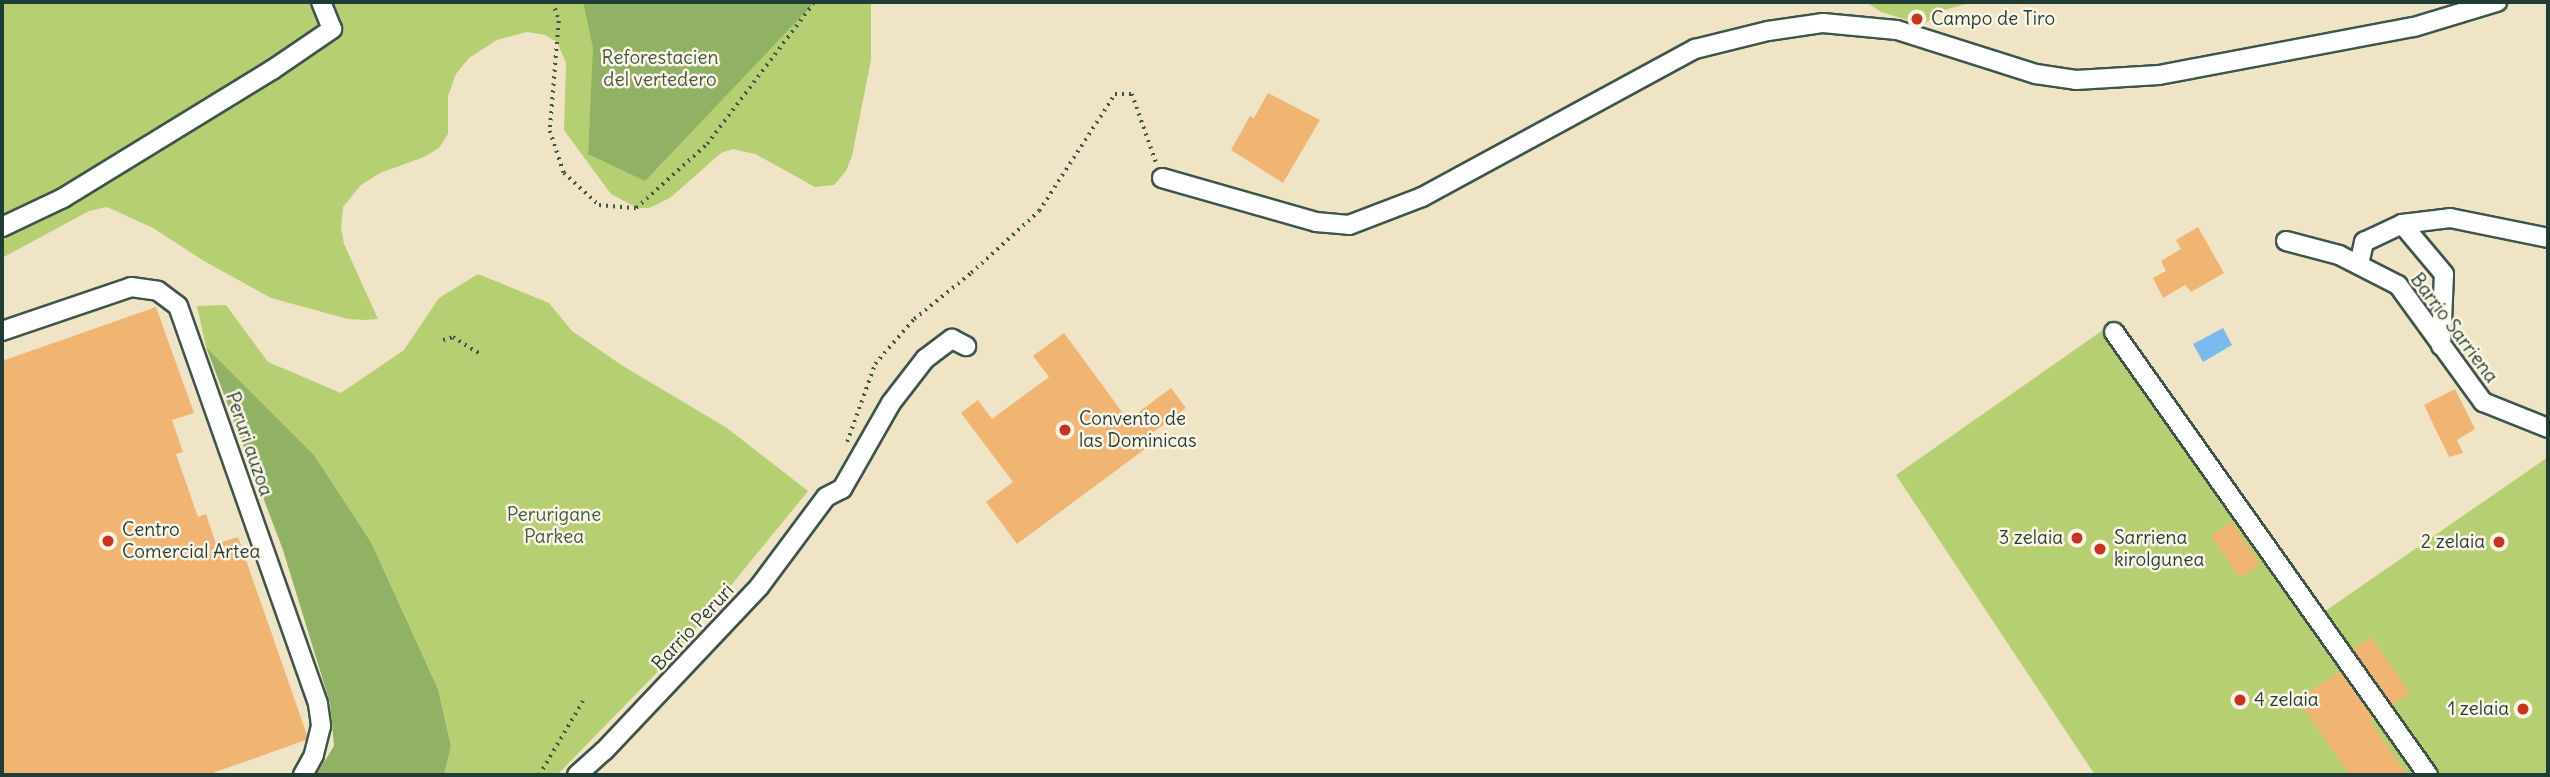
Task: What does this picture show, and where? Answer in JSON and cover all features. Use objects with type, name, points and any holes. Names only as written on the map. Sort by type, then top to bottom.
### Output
[{"type":"street","points":[[2,227],[63,198],[272,70],[331,29],[321,2]]},
{"type":"street","points":[[1162,178],[1316,222],[1349,225],[1422,197],[1695,48],[1768,30],[1823,23],[1897,30],[2036,74],[2076,80],[2159,75],[2414,27],[2497,2]]},
{"type":"street","points":[[2359,264],[2364,242],[2402,224],[2450,218],[2548,238]]},
{"type":"street","points":[[2402,224],[2444,274],[2441,346]]},
{"type":"street","name":"Barrio Sarriena","points":[[2286,241],[2307,245],[2359,264],[2398,285],[2483,402],[2548,428]]},
{"type":"street","name":"Peruri auzoa","points":[[2,331],[131,287],[158,291],[178,306],[318,704],[321,726],[314,755],[303,775]]},
{"type":"street","points":[[2114,332],[2428,775]]},
{"type":"street","name":"Barrio Peruri","points":[[577,775],[604,751],[759,587],[826,496],[842,489],[891,403],[925,359],[952,339],[965,346]]},
{"type":"path","points":[[553,2],[559,21],[550,131],[564,173],[599,205],[636,208],[707,144],[813,4]]},
{"type":"path","points":[[844,448],[875,364],[914,320],[1039,211],[1115,94],[1132,94],[1162,178]]},
{"type":"path","points":[[443,340],[453,337],[482,355]]},
{"type":"path","points":[[539,775],[583,701]]},
{"type":"green space","points":[[2,2],[583,2],[594,48],[588,154],[814,2],[871,2],[871,60],[852,156],[846,171],[834,185],[815,187],[755,154],[733,149],[721,153],[670,198],[649,208],[637,208],[611,194],[564,130],[566,63],[557,42],[545,35],[527,32],[497,40],[469,58],[456,74],[448,96],[448,134],[439,148],[424,157],[380,173],[361,185],[343,207],[341,228],[344,244],[378,319],[348,319],[271,298],[204,261],[153,228],[107,207],[89,211],[2,258]]},
{"type":"green space","name":"Reforestacien del vertedero","points":[[583,2],[813,4],[645,181],[588,154],[593,48]]},
{"type":"green space","name":"Campo de Tiro","points":[[1866,2],[1972,2],[1938,12],[1924,25],[1881,12]]},
{"type":"green space","name":"Perurigane Parkea","points":[[478,274],[549,303],[572,331],[623,366],[727,428],[808,491],[675,654],[557,775],[444,775],[451,746],[438,689],[371,542],[314,455],[206,347],[197,306],[226,305],[268,362],[341,393],[404,350],[439,298]]},
{"type":"green space","name":"Sarriena kirolgunea","points":[[2103,330],[2308,623],[2548,457],[2548,775],[2095,775],[1896,475]]},
{"type":"green space","points":[[206,347],[314,455],[371,542],[438,689],[451,746],[444,775],[316,775],[334,746],[330,703],[283,550]]},
{"type":"water","points":[[2223,328],[2232,345],[2203,362],[2193,344]]},
{"type":"building","points":[[1268,93],[1320,120],[1283,183],[1231,150],[1250,116],[1254,118]]},
{"type":"building","points":[[2198,227],[2224,273],[2191,292],[2185,285],[2163,298],[2153,278],[2166,271],[2161,261],[2181,249],[2176,240]]},
{"type":"building","name":"Centro Comercial Artea","points":[[156,307],[194,413],[172,420],[183,452],[176,454],[198,517],[206,514],[216,544],[238,537],[307,735],[306,740],[207,775],[2,775],[2,361]]},
{"type":"building","name":"Convento de las Dominicas","points":[[1064,333],[1128,420],[1171,388],[1186,408],[1144,439],[1149,446],[1017,544],[986,502],[1013,482],[961,413],[978,400],[992,419],[1049,377],[1033,356]]},
{"type":"building","points":[[2455,389],[2475,429],[2457,440],[2463,453],[2449,457],[2424,405]]},
{"type":"building","points":[[2231,522],[2260,564],[2240,578],[2211,536]]},
{"type":"building","points":[[2371,637],[2410,693],[2392,705],[2353,650]]},
{"type":"building","points":[[2340,671],[2374,718],[2370,721],[2407,775],[2350,775],[2298,700]]},
{"type":"place","name":"Campo de Tiro","points":[[1917,19]]},
{"type":"place","name":"Convento de las Dominicas","points":[[1065,430]]},
{"type":"place","name":"3 zelaia","points":[[2077,538]]},
{"type":"place","name":"Centro Comercial Artea","points":[[108,541]]},
{"type":"place","name":"2 zelaia","points":[[2499,542]]},
{"type":"place","name":"Sarriena kirolgunea","points":[[2100,549]]},
{"type":"place","name":"4 zelaia","points":[[2240,700]]},
{"type":"place","name":"1 zelaia","points":[[2523,709]]}]
